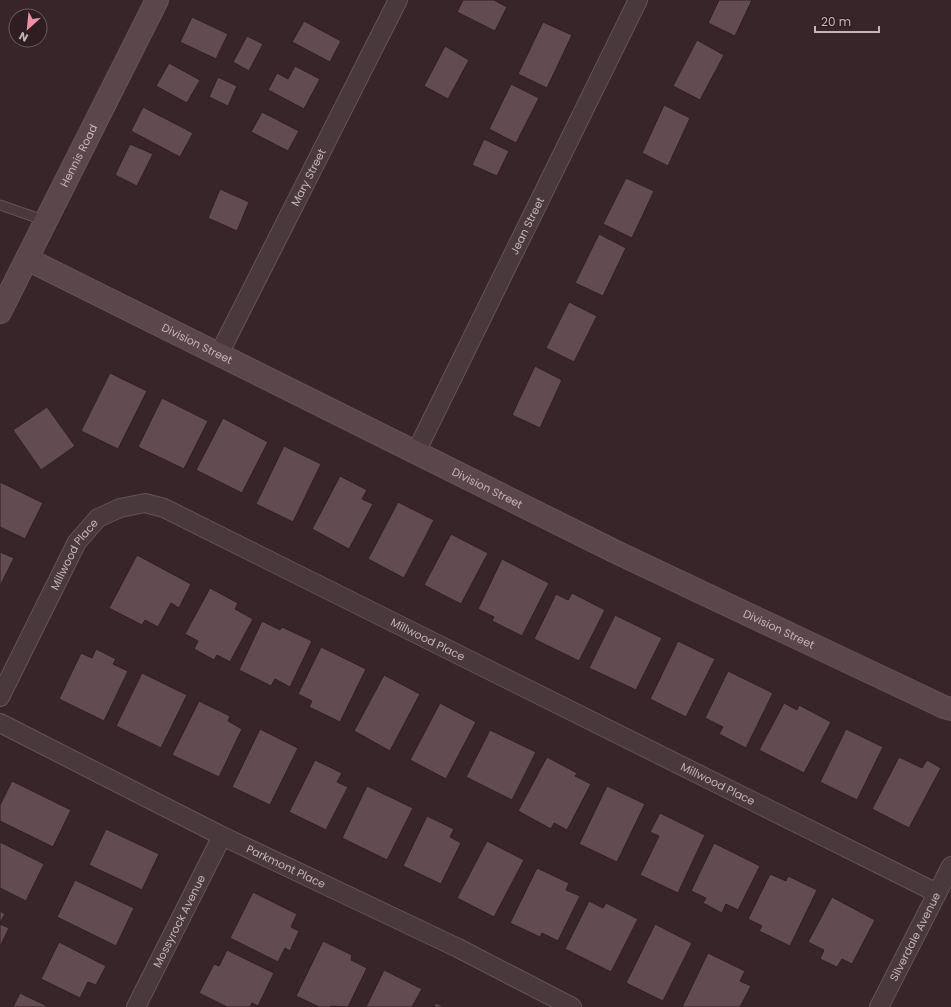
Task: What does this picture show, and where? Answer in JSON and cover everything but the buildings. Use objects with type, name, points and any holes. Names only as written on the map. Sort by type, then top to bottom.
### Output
[{"type":"street","name":"Hennis Road","points":[[0,312],[157,0]]},
{"type":"street","name":"Mary Street","points":[[219,354],[398,0]]},
{"type":"street","name":"Jean Street","points":[[416,452],[638,0]]},
{"type":"street","name":"Division Street","points":[[27,259],[618,553],[951,709]]},
{"type":"street","name":"Millwood Place","points":[[0,697],[77,542],[98,518],[120,508],[145,503],[164,508],[937,894]]},
{"type":"street","name":"Parkmont Place","points":[[0,723],[222,836],[458,948],[572,1007]]},
{"type":"street","name":"Mossyrock Avenue","points":[[136,1007],[222,836]]},
{"type":"street","name":"Silverdale Avenue","points":[[879,1007],[951,866]]},
{"type":"lane","points":[[0,206],[46,221]]}]
